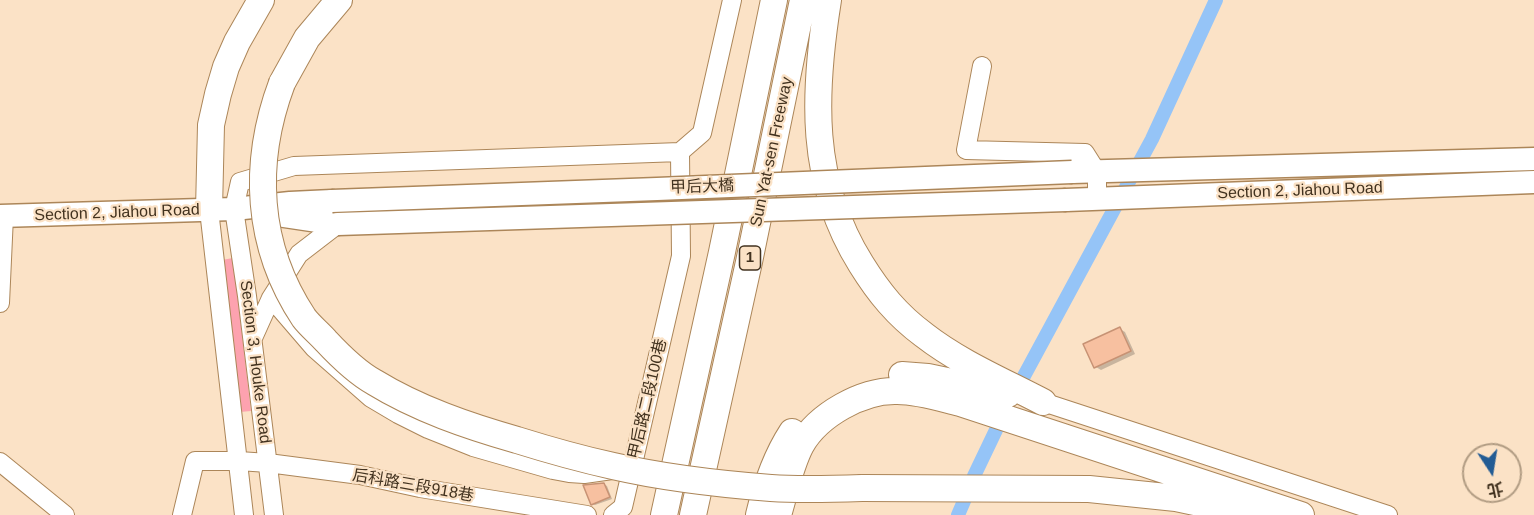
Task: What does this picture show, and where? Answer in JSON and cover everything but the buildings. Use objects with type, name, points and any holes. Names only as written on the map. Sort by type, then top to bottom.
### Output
[{"type":"highway","points":[[209,210],[211,125],[218,94],[237,42],[261,0]]},
{"type":"highway","points":[[339,0],[307,38],[282,83],[269,122],[264,163],[264,207],[273,255],[284,282],[305,319],[339,354],[373,382],[456,422],[614,466],[689,479],[770,488],[1089,489],[1176,498],[1258,515]]},
{"type":"highway","name":"Sun Yat-sen Freeway","points":[[664,515],[774,0]]},
{"type":"highway","name":"Sun Yat-sen Freeway","points":[[693,515],[749,262],[803,0]]},
{"type":"highway","points":[[828,0],[819,65],[819,143],[832,204],[850,247],[876,289],[902,317],[925,336],[956,357],[1043,402]]},
{"type":"highway","points":[[759,515],[772,468],[801,419],[831,394],[846,385],[865,379],[906,375],[928,377],[1043,402]]},
{"type":"highway","points":[[778,515],[792,466],[812,431],[829,415],[850,402],[872,394],[896,391],[921,393],[960,403],[1301,515]]},
{"type":"main road","name":"Section 2, Jiahou Road","points":[[1072,172],[1534,159]]},
{"type":"main road","name":"甲后大橋","points":[[332,201],[1072,172]]},
{"type":"main road","name":"Section 2, Jiahou Road","points":[[1066,200],[1534,182]]},
{"type":"main road","name":"甲后大橋","points":[[339,224],[1066,200]]},
{"type":"main road","name":"Section 2, Jiahou Road","points":[[2,216],[234,209],[332,201]]},
{"type":"main road","name":"Section 2, Jiahou Road","points":[[234,209],[339,224]]},
{"type":"street","points":[[234,209],[240,182],[294,166],[680,152],[702,133],[732,0]]},
{"type":"street","points":[[982,66],[966,150],[1085,153],[1097,172],[1097,199]]},
{"type":"street","name":"甲后路二段100巷","points":[[271,298],[314,348],[371,398],[428,429],[473,447],[569,473],[584,474],[632,466],[681,256],[680,152]]},
{"type":"street","name":"Section 3, Houke Road","points":[[234,209],[274,515]]},
{"type":"street","name":"Section 3, Houke Road","points":[[209,210],[244,515]]},
{"type":"street","points":[[0,303],[2,216]]},
{"type":"street","points":[[252,340],[271,298],[299,254],[339,224]]},
{"type":"street","points":[[1043,402],[1388,515]]},
{"type":"street","name":"后科路三段918巷","points":[[182,515],[195,461],[268,463],[360,475],[420,488],[587,515]]},
{"type":"street","points":[[2,464],[65,515]]},
{"type":"street","points":[[613,515],[623,507],[632,466]]},
{"type":"shaded area","points":[[233,258],[251,411],[240,412],[222,260]]},
{"type":"waterway","points":[[1024,376],[1152,139],[1216,0]]},
{"type":"waterway","points":[[974,476],[996,430]]},
{"type":"waterway","points":[[958,515],[964,501]]}]
